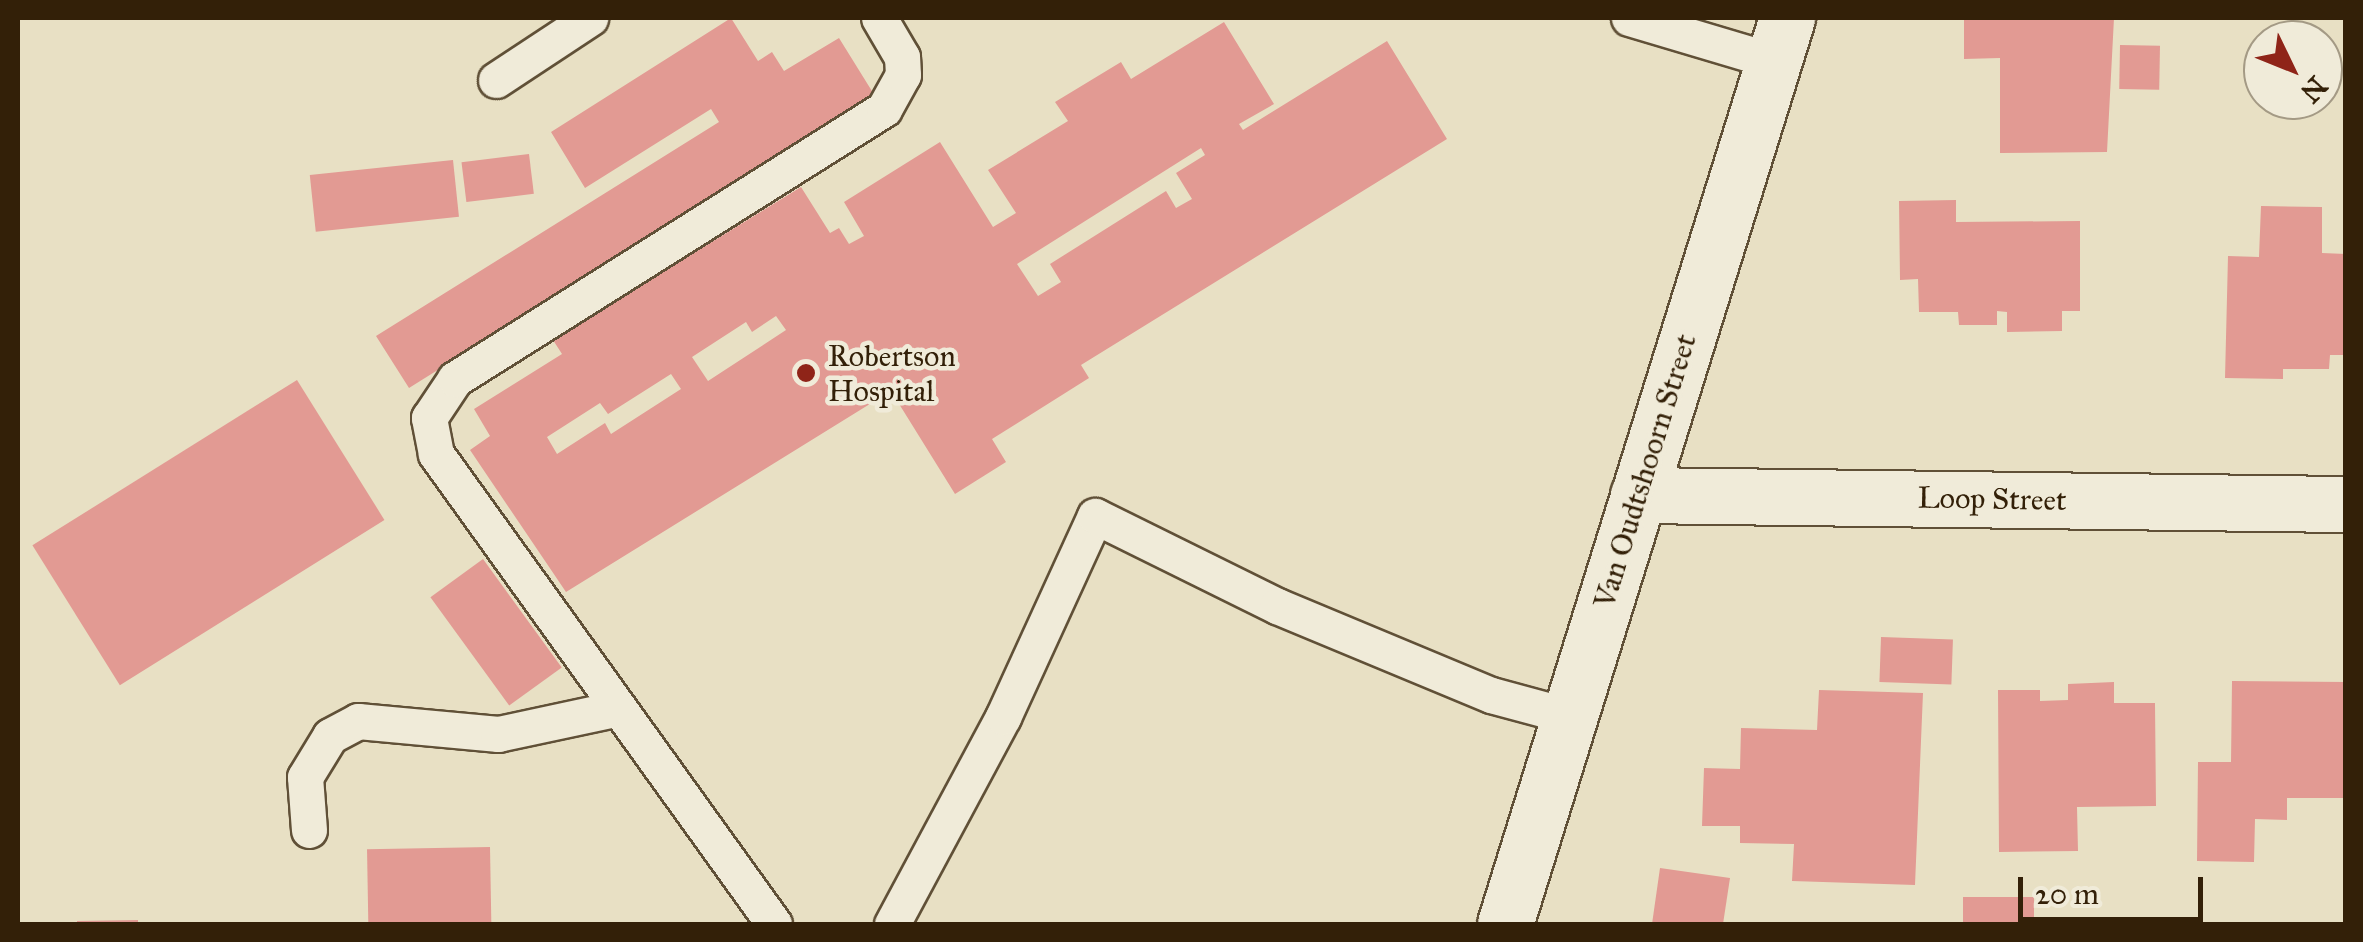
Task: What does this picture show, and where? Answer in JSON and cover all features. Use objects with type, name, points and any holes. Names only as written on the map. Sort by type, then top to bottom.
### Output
[{"type":"street","name":"Van Oudtshoorn Street","points":[[1505,924],[1780,39]]},
{"type":"street","name":"Loop Street","points":[[1638,494],[2346,504]]},
{"type":"lane","points":[[496,80],[590,18]]},
{"type":"lane","points":[[774,924],[615,709],[436,454],[428,418],[456,379],[884,109],[904,75],[902,57],[879,18]]},
{"type":"lane","points":[[1629,18],[1780,39]]},
{"type":"lane","points":[[892,924],[1003,718],[1095,516],[1295,614],[1491,696],[1569,716]]},
{"type":"lane","points":[[309,830],[305,776],[330,736],[358,721],[498,734],[615,709]]},
{"type":"building","points":[[731,18],[758,61],[772,52],[784,71],[839,38],[875,96],[409,388],[376,336],[719,122],[711,109],[585,188],[551,132]]},
{"type":"building","points":[[1964,18],[2114,18],[2107,152],[2000,153],[2000,58],[1964,59]]},
{"type":"building","points":[[1224,22],[1274,104],[1239,124],[1243,130],[1387,41],[1447,139],[1081,365],[1089,378],[992,439],[1006,462],[955,494],[896,399],[912,389],[907,381],[566,592],[470,450],[490,436],[474,409],[562,354],[553,340],[801,187],[830,233],[839,228],[849,244],[864,236],[844,202],[940,142],[993,227],[1016,213],[988,170],[1068,121],[1055,102],[1121,62],[1131,79]],"holes":[[[1201,148],[1205,155],[1176,173],[1192,199],[1176,208],[1166,191],[1050,264],[1061,282],[1038,296],[1017,264]],[[776,316],[786,330],[708,381],[692,357],[746,322],[752,332]],[[671,374],[681,389],[611,434],[605,423],[557,454],[547,437],[600,403],[608,414]]]},
{"type":"building","points":[[2120,45],[2160,46],[2159,90],[2119,89]]},
{"type":"building","points":[[529,154],[534,194],[466,202],[462,162]]},
{"type":"building","points":[[453,160],[459,217],[316,232],[310,175]]},
{"type":"building","points":[[1956,200],[1956,222],[2080,221],[2080,311],[2062,311],[2062,331],[2007,332],[2007,312],[1997,311],[1997,325],[1959,325],[1958,312],[1919,312],[1918,279],[1900,280],[1899,201]]},
{"type":"building","points":[[2261,206],[2322,207],[2322,253],[2346,254],[2346,355],[2330,355],[2329,369],[2283,369],[2283,379],[2225,378],[2228,256],[2259,257]]},
{"type":"building","points":[[297,380],[384,520],[120,685],[32,545]]},
{"type":"building","points":[[483,559],[562,667],[509,706],[430,597]]},
{"type":"building","points":[[1881,637],[1953,640],[1951,684],[1879,682]]},
{"type":"building","points":[[2232,681],[2346,682],[2346,798],[2287,798],[2287,820],[2255,819],[2254,862],[2197,861],[2198,762],[2231,762]]},
{"type":"building","points":[[2114,682],[2114,703],[2155,703],[2156,806],[2077,807],[2078,851],[1999,852],[1998,690],[2040,690],[2040,701],[2068,700],[2068,684]]},
{"type":"building","points":[[1819,690],[1923,693],[1915,885],[1792,881],[1794,844],[1740,843],[1740,826],[1702,826],[1704,768],[1740,769],[1741,728],[1817,730]]},
{"type":"building","points":[[490,847],[491,924],[368,924],[367,849]]},
{"type":"building","points":[[1660,868],[1730,878],[1723,924],[1652,924]]},
{"type":"building","points":[[1963,897],[2034,897],[2034,924],[1963,924]]},
{"type":"building","points":[[138,920],[138,924],[77,924],[77,921]]},
{"type":"place","name":"Robertson Hospital","points":[[806,373]]}]
